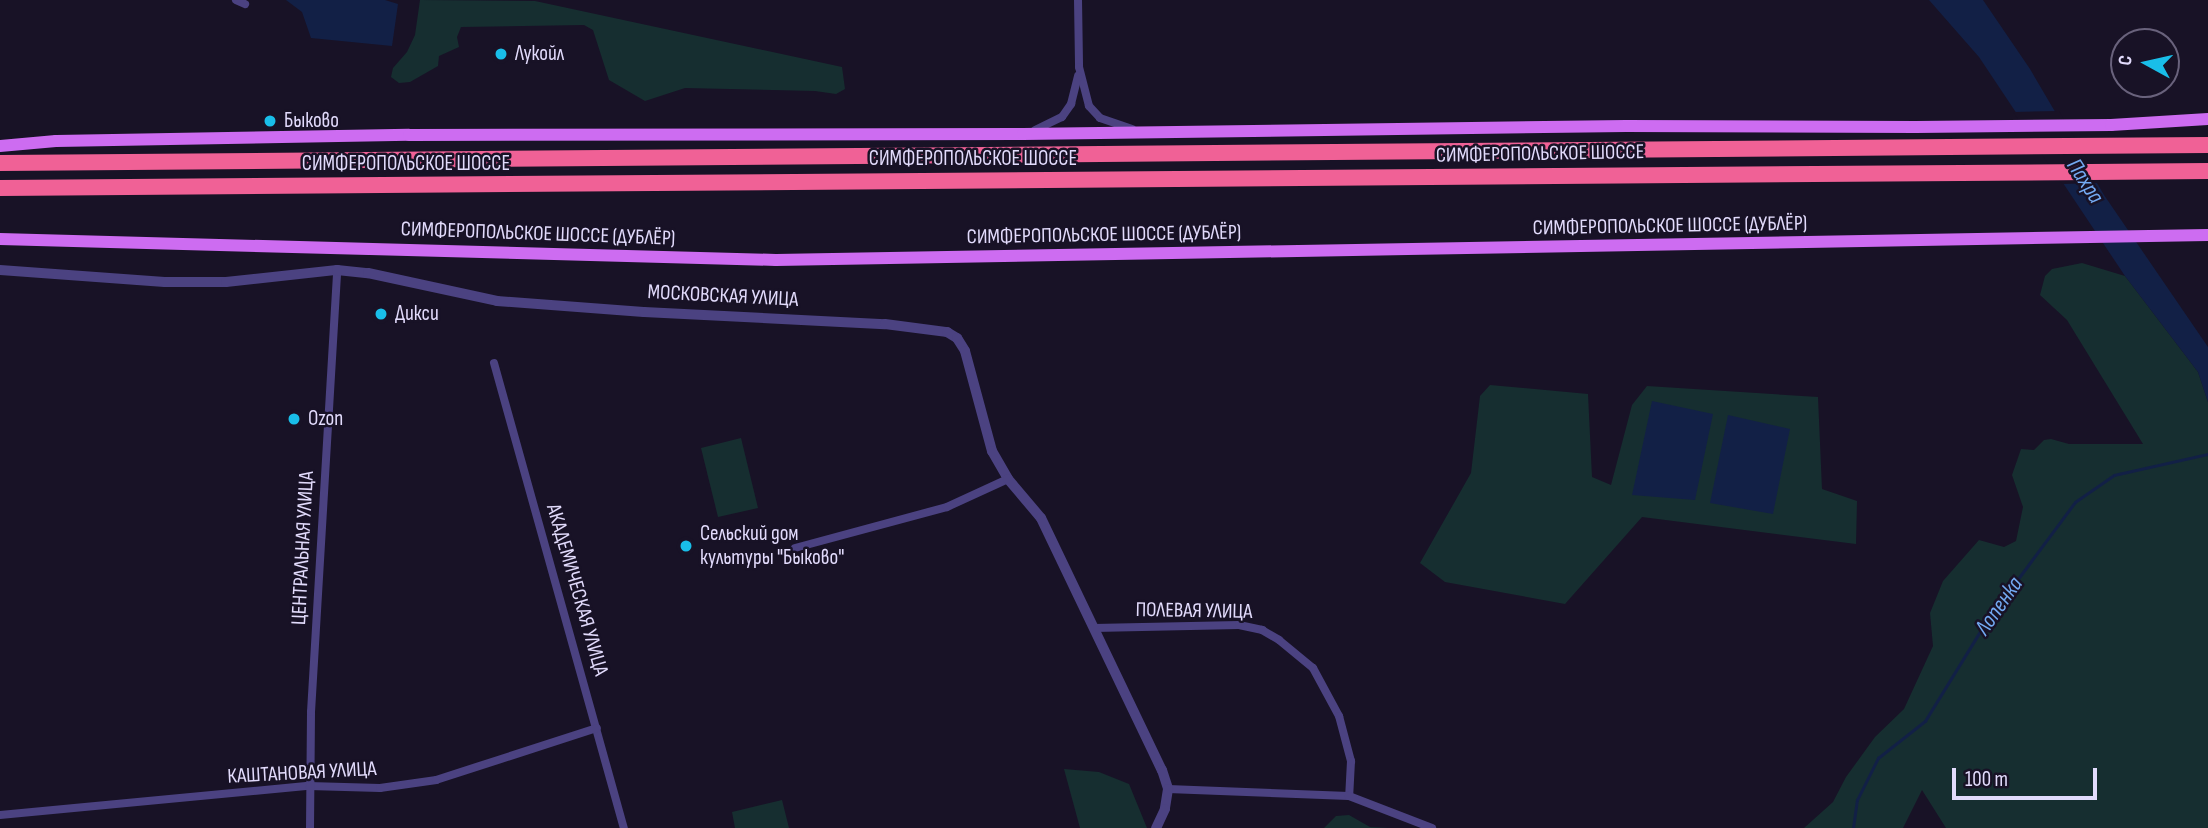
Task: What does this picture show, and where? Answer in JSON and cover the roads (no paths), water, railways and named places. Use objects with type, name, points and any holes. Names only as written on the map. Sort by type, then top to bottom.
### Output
[{"type":"highway","name":"СИМФЕРОПОЛЬСКОЕ ШОССЕ","points":[[0,163],[2208,145]]},
{"type":"highway","name":"СИМФЕРОПОЛЬСКОЕ ШОССЕ","points":[[0,188],[2139,169],[2208,171]]},
{"type":"main road","points":[[0,146],[56,141],[410,135],[1023,134],[1681,125],[1916,127],[2111,125],[2208,119]]},
{"type":"main road","name":"СИМФЕРОПОЛЬСКОЕ ШОССЕ (ДУБЛЁР)","points":[[0,239],[776,260],[2208,235]]},
{"type":"street","points":[[1023,134],[1048,126],[1062,117],[1071,104],[1079,66],[1078,0]]},
{"type":"street","points":[[1079,66],[1089,106],[1100,118],[1144,131]]},
{"type":"street","name":"МОСКОВСКАЯ УЛИЦА","points":[[0,270],[210,282],[337,270],[368,273],[497,300],[644,312],[885,324],[947,332],[957,338],[965,351],[992,452],[1008,479],[1041,518],[1162,770],[1168,789]]},
{"type":"street","name":"ЦЕНТРАЛЬНАЯ УЛИЦА","points":[[310,828],[312,698],[337,270]]},
{"type":"street","name":"АКАДЕМИЧЕСКАЯ УЛИЦА","points":[[494,363],[624,828]]},
{"type":"street","points":[[795,548],[947,507],[1008,479]]},
{"type":"street","name":"ПОЛЕВАЯ УЛИЦА","points":[[1094,628],[1239,625],[1262,630],[1279,640],[1313,668],[1339,716],[1351,761],[1349,796]]},
{"type":"street","name":"КАШТАНОВАЯ УЛИЦА","points":[[0,815],[309,786],[380,788],[436,780],[597,728]]},
{"type":"street","points":[[1156,828],[1165,808],[1168,789],[1349,796],[1432,828]]},
{"type":"water","points":[[286,0],[385,0],[398,4],[392,46],[311,38],[302,12]]},
{"type":"water","name":"Пахра","points":[[1929,0],[1983,0],[2030,69],[2104,195],[2208,347],[2208,402],[2198,372],[2125,276],[1979,57]]},
{"type":"water","points":[[1652,401],[1713,414],[1695,500],[1632,495]]},
{"type":"water","points":[[1728,415],[1790,429],[1773,514],[1710,503]]},
{"type":"waterway","name":"Лопенка","points":[[1853,828],[1857,800],[1878,758],[1925,721],[1986,622],[2075,502],[2114,475],[2208,454]]},
{"type":"place","name":"Лукойл","points":[[501,54]]},
{"type":"place","name":"Быково","points":[[270,121]]},
{"type":"place","name":"Дикси","points":[[381,314]]},
{"type":"place","name":"Ozon","points":[[294,419]]},
{"type":"place","name":"Сельский дом культуры \"Быково\"","points":[[686,546]]}]
